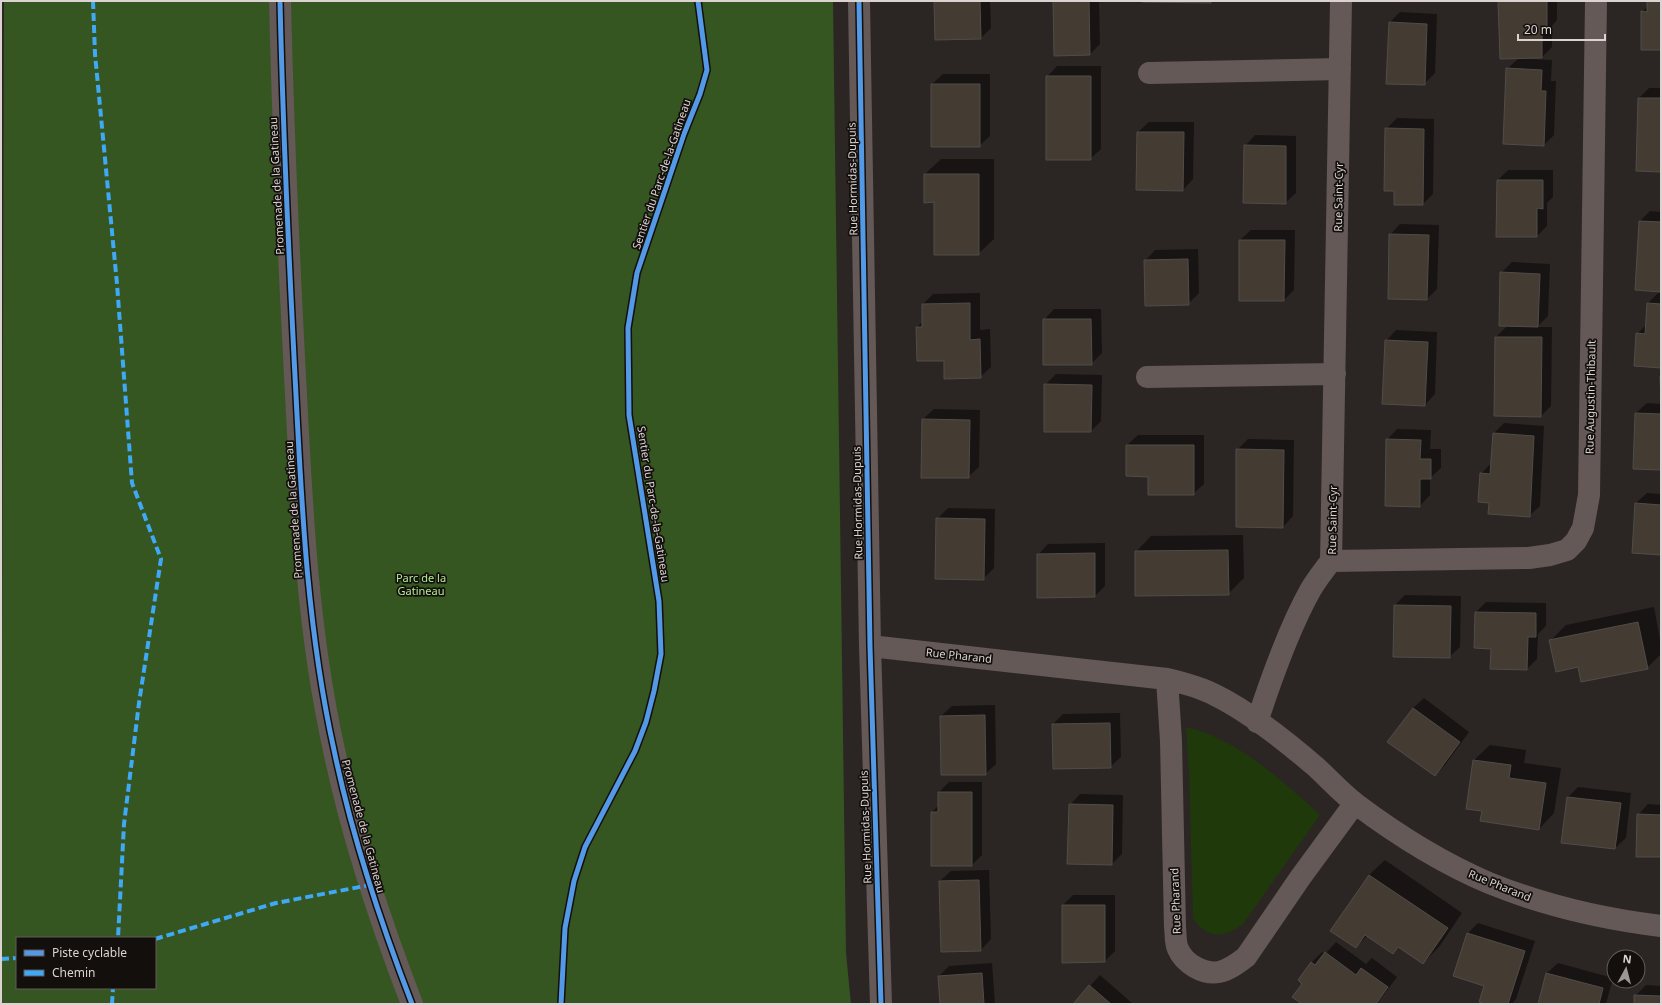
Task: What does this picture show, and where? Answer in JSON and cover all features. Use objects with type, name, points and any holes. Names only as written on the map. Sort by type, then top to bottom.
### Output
[{"type":"street","name":"Promenade de la Gatineau","points":[[280,1],[282,86],[294,363],[303,527],[313,627],[325,708],[350,816],[386,936],[412,1004]]},
{"type":"street","name":"Rue Hormidas-Dupuis","points":[[859,1],[870,646],[881,1004]]},
{"type":"street","name":"Rue Saint-Cyr","points":[[1257,722],[1286,642],[1311,588],[1331,562],[1342,1]]},
{"type":"street","name":"Rue Augustin-Thibault","points":[[1331,562],[1536,557],[1567,550],[1576,541],[1584,528],[1588,495],[1596,1]]},
{"type":"street","points":[[1149,73],[1340,69]]},
{"type":"street","points":[[1147,377],[1334,374]]},
{"type":"street","name":"Rue Pharand","points":[[870,646],[1167,679],[1194,686],[1216,695],[1257,722],[1315,766],[1355,803],[1445,861],[1488,883],[1543,902],[1589,913],[1661,926]]},
{"type":"street","name":"Rue Pharand","points":[[1167,679],[1171,741],[1175,927],[1177,948],[1184,960],[1198,969],[1218,972],[1234,966],[1246,957],[1300,878],[1355,803]]},
{"type":"green space","name":"Parc de la Gatineau","points":[[4,1],[833,1],[846,953],[851,1004],[1,1004]]},
{"type":"green space","points":[[1186,727],[1223,741],[1258,762],[1320,815],[1243,924],[1236,929],[1223,934],[1210,933],[1204,930],[1193,918],[1189,771]]},
{"type":"building","points":[[934,1],[980,1],[981,39],[935,40]]},
{"type":"building","points":[[1053,1],[1089,1],[1090,55],[1054,56]]},
{"type":"building","points":[[1211,1],[1211,3],[1142,2]]},
{"type":"building","points":[[1498,1],[1547,1],[1547,32],[1542,32],[1542,58],[1500,59]]},
{"type":"building","points":[[1647,1],[1661,1],[1661,50],[1641,50],[1641,11],[1647,12]]},
{"type":"building","points":[[1389,22],[1427,24],[1425,85],[1386,84]]},
{"type":"building","points":[[1506,68],[1542,70],[1541,91],[1546,91],[1544,146],[1503,144]]},
{"type":"building","points":[[1046,76],[1091,76],[1091,160],[1046,160]]},
{"type":"building","points":[[931,84],[980,84],[980,147],[931,147]]},
{"type":"building","points":[[1638,98],[1661,98],[1661,172],[1636,171]]},
{"type":"building","points":[[1385,128],[1424,129],[1423,205],[1394,205],[1394,191],[1384,191]]},
{"type":"building","points":[[1137,132],[1184,132],[1183,191],[1136,190]]},
{"type":"building","points":[[1244,145],[1286,146],[1286,204],[1243,203]]},
{"type":"building","points":[[924,174],[979,174],[979,255],[934,255],[934,202],[924,203]]},
{"type":"building","points":[[1497,180],[1543,180],[1543,209],[1537,208],[1537,237],[1496,237]]},
{"type":"building","points":[[1639,221],[1661,222],[1661,292],[1635,290]]},
{"type":"building","points":[[1389,234],[1429,235],[1427,300],[1388,299]]},
{"type":"building","points":[[1239,240],[1285,240],[1284,301],[1239,301]]},
{"type":"building","points":[[1188,259],[1189,305],[1145,306],[1144,260]]},
{"type":"building","points":[[1500,272],[1540,274],[1538,327],[1499,326]]},
{"type":"building","points":[[970,303],[970,340],[980,339],[981,378],[944,379],[944,361],[917,361],[916,327],[922,327],[922,304]]},
{"type":"building","points":[[1647,303],[1661,304],[1661,368],[1634,366],[1636,333],[1645,334]]},
{"type":"building","points":[[1043,319],[1091,319],[1092,365],[1043,365]]},
{"type":"building","points":[[1495,337],[1542,337],[1541,417],[1494,416]]},
{"type":"building","points":[[1385,340],[1428,342],[1425,406],[1382,404]]},
{"type":"building","points":[[1660,376],[1661,376],[1661,406]]},
{"type":"building","points":[[1044,384],[1092,385],[1091,432],[1044,432]]},
{"type":"building","points":[[1635,413],[1661,414],[1661,470],[1633,469]]},
{"type":"building","points":[[922,419],[970,420],[969,478],[921,478]]},
{"type":"building","points":[[1493,433],[1534,436],[1530,517],[1488,514],[1489,503],[1478,502],[1480,473],[1490,474]]},
{"type":"building","points":[[1386,439],[1421,440],[1420,459],[1431,459],[1431,479],[1420,479],[1420,507],[1385,506]]},
{"type":"building","points":[[1126,445],[1194,445],[1194,495],[1148,495],[1148,477],[1126,476]]},
{"type":"building","points":[[1236,449],[1284,450],[1283,528],[1236,527]]},
{"type":"building","points":[[1635,503],[1661,505],[1661,555],[1632,553]]},
{"type":"building","points":[[936,518],[985,519],[984,580],[935,579]]},
{"type":"building","points":[[1228,550],[1229,595],[1135,596],[1135,551]]},
{"type":"building","points":[[1095,553],[1095,597],[1037,598],[1037,554]]},
{"type":"building","points":[[1394,605],[1451,606],[1450,658],[1393,657]]},
{"type":"building","points":[[1475,612],[1536,613],[1536,637],[1528,637],[1527,670],[1490,669],[1491,649],[1474,648]]},
{"type":"building","points":[[1638,622],[1648,669],[1581,682],[1578,667],[1556,672],[1549,640]]},
{"type":"building","points":[[1413,708],[1460,742],[1435,776],[1387,742]]},
{"type":"building","points":[[985,715],[986,775],[941,775],[940,716]]},
{"type":"building","points":[[1110,723],[1111,768],[1053,769],[1052,724]]},
{"type":"building","points":[[1473,760],[1511,765],[1509,778],[1546,783],[1539,830],[1480,821],[1482,811],[1466,809]]},
{"type":"building","points":[[938,792],[972,792],[972,866],[931,866],[931,812],[938,812]]},
{"type":"building","points":[[1567,797],[1621,803],[1615,849],[1561,843]]},
{"type":"building","points":[[1069,804],[1113,805],[1112,865],[1067,864]]},
{"type":"building","points":[[1637,814],[1661,815],[1661,857],[1636,857]]},
{"type":"building","points":[[1369,875],[1448,928],[1423,964],[1398,947],[1393,954],[1365,935],[1356,948],[1330,931]]},
{"type":"building","points":[[979,880],[981,951],[941,952],[939,881]]},
{"type":"building","points":[[1062,905],[1105,905],[1105,962],[1062,963]]},
{"type":"building","points":[[1467,933],[1525,951],[1508,1004],[1485,1004],[1479,1002],[1484,986],[1453,976]]},
{"type":"building","points":[[1325,952],[1356,975],[1361,968],[1388,987],[1376,1004],[1302,1004],[1292,997],[1302,984],[1298,980],[1311,962],[1315,965]]},
{"type":"building","points":[[982,973],[984,1004],[940,1004],[938,976]]},
{"type":"building","points":[[1546,973],[1603,988],[1599,1004],[1538,1004]]},
{"type":"building","points":[[1089,985],[1111,1004],[1073,1004]]},
{"type":"building","points":[[1634,995],[1661,996],[1661,1004],[1634,1004]]},
{"type":"marked path","points":[[93,1],[95,54],[117,284],[132,483],[161,559],[139,703],[124,824],[118,937]]},
{"type":"marked path","points":[[156,939],[276,903],[370,885]]},
{"type":"marked path","points":[[1,959],[16,958]]},
{"type":"marked path","points":[[112,1004],[113,989]]},
{"type":"cycle path","points":[[280,1],[286,198],[293,346],[304,529],[312,618],[325,706],[349,815],[378,910],[412,1004]]},
{"type":"cycle path","name":"Sentier du Parc-de-la-Gatineau","points":[[561,1004],[565,928],[574,881],[585,847],[635,751],[646,722],[661,654],[659,601],[629,415],[628,328],[637,273],[684,134],[700,94],[707,70],[698,1]]},
{"type":"cycle path","points":[[859,1],[870,646],[881,1004]]}]
